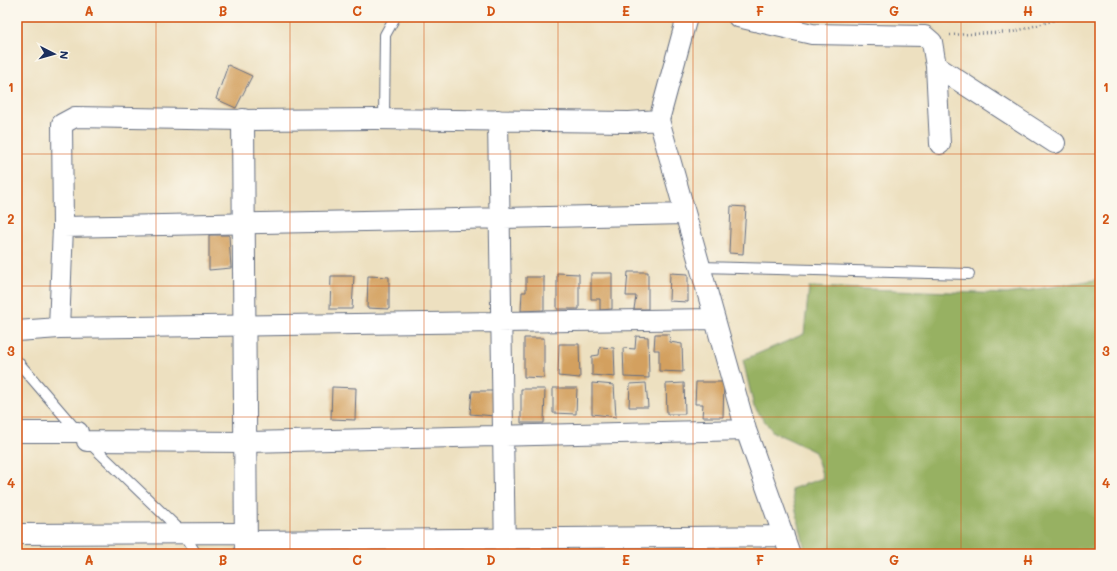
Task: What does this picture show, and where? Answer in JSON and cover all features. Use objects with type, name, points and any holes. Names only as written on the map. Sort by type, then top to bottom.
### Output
[{"type":"street","points":[[17,534],[183,533],[246,543],[505,546],[787,545],[746,430],[659,120],[687,17]]},
{"type":"street","points":[[738,17],[812,34],[926,36],[932,42],[936,66],[940,144]]},
{"type":"street","points":[[936,66],[1055,143]]},
{"type":"street","points":[[59,328],[63,227],[62,124],[75,117],[243,120],[384,119],[628,122],[659,120]]},
{"type":"street","points":[[243,120],[246,543]]},
{"type":"street","points":[[498,120],[505,546]]},
{"type":"street","points":[[63,227],[685,214]]},
{"type":"street","points":[[17,331],[59,328],[714,319]]},
{"type":"street","points":[[17,432],[82,437],[245,442],[746,430]]},
{"type":"lane","points":[[384,119],[385,35],[395,17]]},
{"type":"lane","points":[[700,267],[969,274]]},
{"type":"lane","points":[[17,361],[82,437],[183,533],[196,554]]},
{"type":"path","points":[[926,36],[1013,32],[1066,17]]},
{"type":"green space","points":[[1100,279],[1100,554],[806,554],[791,489],[823,478],[815,452],[773,432],[754,407],[743,360],[804,334],[809,287],[1007,294]]},
{"type":"building","points":[[228,65],[252,76],[236,108],[216,99]]},
{"type":"building","points":[[731,206],[746,207],[743,254],[729,253]]},
{"type":"building","points":[[209,235],[229,235],[231,268],[209,270]]},
{"type":"building","points":[[628,272],[648,272],[648,309],[634,309],[636,296],[626,296]]},
{"type":"building","points":[[557,273],[579,274],[579,309],[557,309]]},
{"type":"building","points":[[591,273],[612,273],[612,309],[600,310],[600,299],[591,299]]},
{"type":"building","points":[[670,273],[688,274],[688,302],[669,301]]},
{"type":"building","points":[[331,276],[354,276],[352,309],[330,309]]},
{"type":"building","points":[[368,276],[389,277],[389,309],[367,308]]},
{"type":"building","points":[[526,277],[544,277],[544,310],[521,311],[522,292],[526,292]]},
{"type":"building","points":[[655,334],[669,334],[670,342],[682,344],[683,372],[659,371],[659,350],[654,350]]},
{"type":"building","points":[[636,336],[648,337],[649,378],[624,377],[623,348],[635,349]]},
{"type":"building","points":[[524,338],[544,338],[544,378],[524,377]]},
{"type":"building","points":[[559,344],[579,344],[580,378],[558,376]]},
{"type":"building","points":[[600,347],[614,348],[615,377],[592,375],[592,356],[599,355]]},
{"type":"building","points":[[696,382],[724,382],[723,417],[702,417],[703,404],[695,404]]},
{"type":"building","points":[[592,383],[614,385],[616,417],[592,414]]},
{"type":"building","points":[[646,383],[648,407],[629,407],[630,384]]},
{"type":"building","points":[[684,383],[685,414],[667,414],[666,384]]},
{"type":"building","points":[[332,387],[356,388],[355,420],[331,419]]},
{"type":"building","points":[[553,388],[577,388],[576,414],[553,413]]},
{"type":"building","points":[[521,389],[545,389],[544,423],[521,423]]},
{"type":"building","points":[[472,391],[495,391],[495,416],[470,414]]}]
